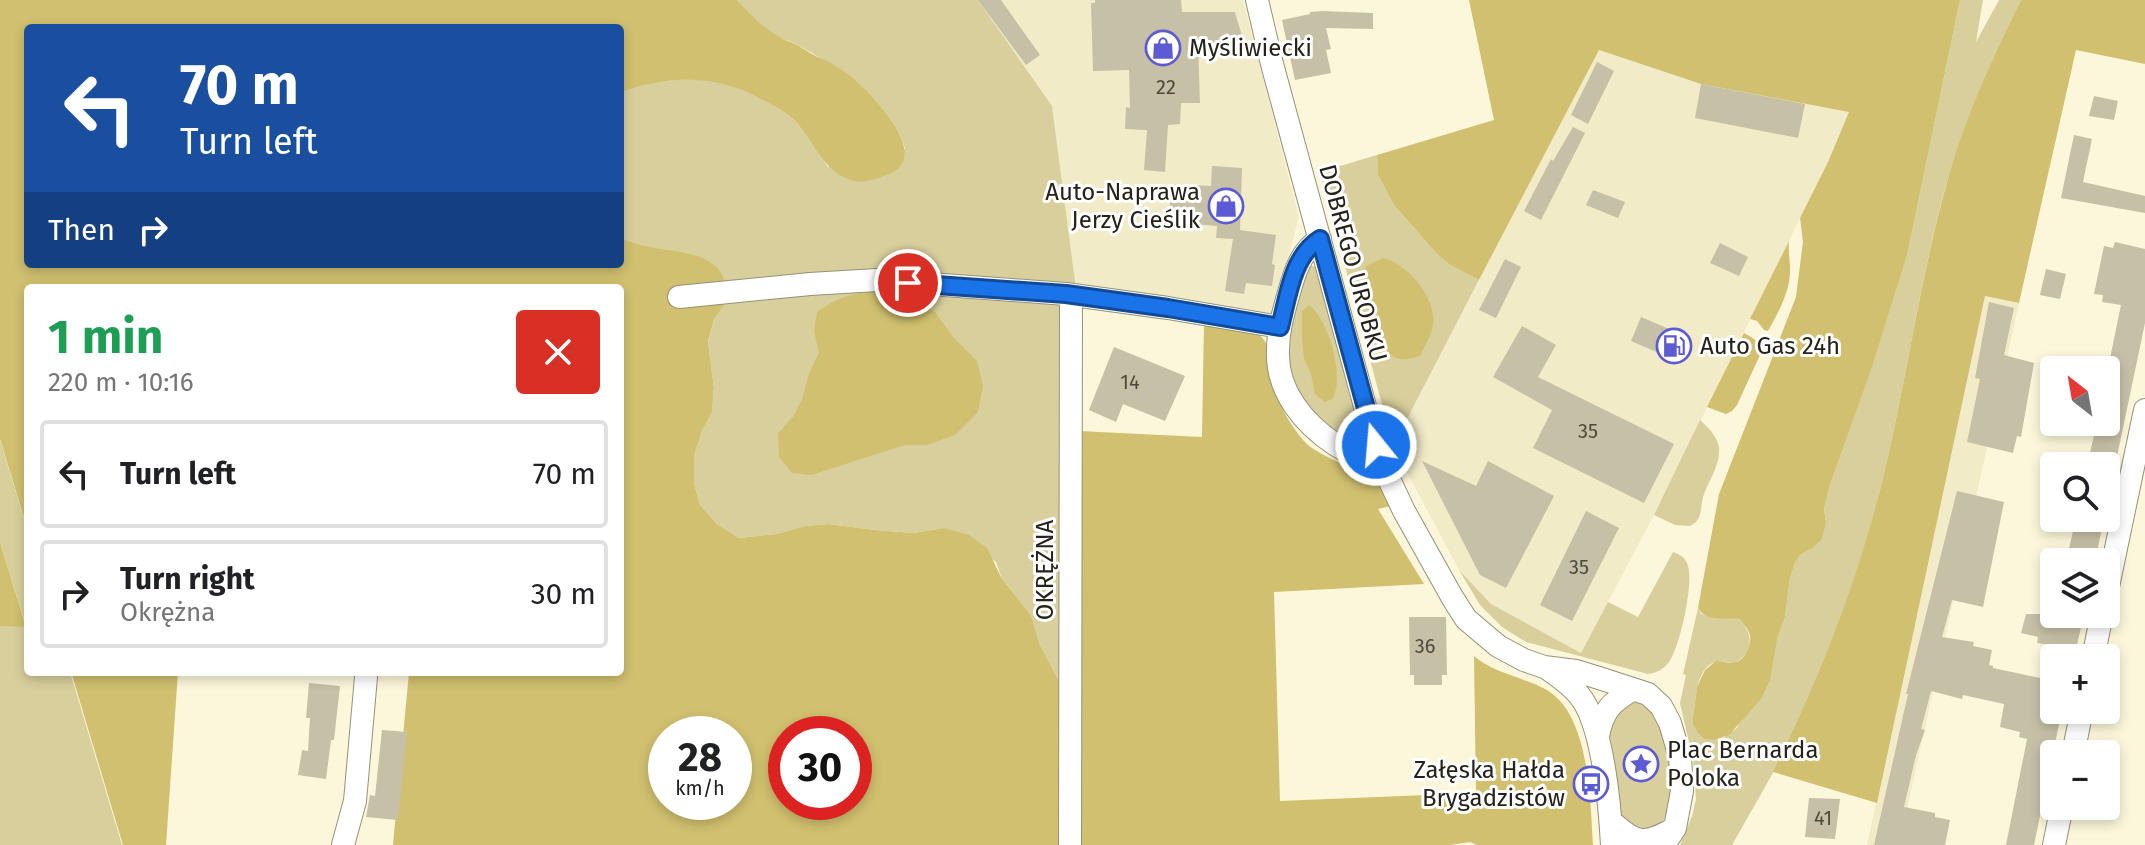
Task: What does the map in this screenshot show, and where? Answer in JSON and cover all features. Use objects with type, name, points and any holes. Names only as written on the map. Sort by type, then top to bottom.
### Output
[{"type":"street","name":"DOBREGO UROBKU","points":[[1257,0],[1369,421],[1404,511],[1445,586],[1466,619],[1498,646],[1544,667],[1576,671],[1648,694],[1661,706],[1670,723],[1680,757],[1682,791],[1669,837],[1639,841],[1611,821]]},
{"type":"street","points":[[1320,239],[1310,245],[1295,271],[1280,327],[1280,372],[1293,403],[1304,419],[1351,454],[1370,461],[1382,459]]},
{"type":"street","points":[[679,297],[877,280],[1071,295],[1280,327]]},
{"type":"street","name":"OKRĘŻNA","points":[[1070,845],[1071,295]]},
{"type":"street","points":[[2116,548],[2145,410]]},
{"type":"street","name":"DOBREGO UROBKU","points":[[1544,667],[1579,695],[1590,712],[1598,736],[1612,845]]},
{"type":"street","points":[[343,845],[355,801],[366,677]]},
{"type":"street","points":[[1598,736],[1606,710],[1632,690]]},
{"type":"street","points":[[2054,845],[2059,820]]},
{"type":"shaded area","points":[[0,0],[737,0],[782,39],[834,65],[872,97],[895,125],[904,145],[905,154],[896,170],[866,181],[844,178],[828,165],[788,115],[761,99],[726,85],[674,80],[624,92],[624,24],[24,24],[24,268],[624,268],[624,239],[691,254],[710,262],[723,277],[727,302],[714,319],[708,342],[714,388],[712,412],[694,456],[694,483],[700,505],[717,524],[739,538],[829,524],[913,533],[944,528],[969,535],[987,548],[1002,579],[1031,615],[1040,645],[1060,683],[1060,845],[393,845],[409,676],[624,676],[624,284],[24,284],[24,518],[0,439]]},
{"type":"shaded area","points":[[737,0],[978,0],[1052,106],[1076,289],[1060,683],[1040,645],[1031,615],[1002,579],[996,562],[944,528],[913,533],[829,524],[739,538],[717,524],[700,505],[694,483],[694,456],[712,412],[714,388],[708,343],[714,319],[727,302],[688,253],[647,247],[624,239],[624,92],[675,80],[711,81],[746,91],[795,121],[828,167],[905,149],[889,117],[861,88],[811,52],[780,38],[756,20]]},
{"type":"shaded area","points":[[978,0],[1243,0],[1299,217],[1272,316],[1076,289],[1052,106]]},
{"type":"shaded area","points":[[1469,0],[1960,0],[1907,256],[1830,485],[1824,509],[1826,522],[1822,539],[1800,555],[1795,563],[1770,680],[1761,699],[1729,735],[1705,739],[1693,724],[1697,687],[1705,670],[1716,661],[1739,661],[1750,643],[1749,633],[1739,619],[1710,617],[1698,608],[1719,494],[1796,297],[1803,242],[1800,218],[1849,112],[1701,84],[1599,50],[1479,280],[1450,265],[1436,253],[1394,205],[1378,175],[1377,155],[1494,120]]},
{"type":"shaded area","points":[[1960,0],[1983,0],[1976,42],[1999,0],[2021,0],[1979,91],[1946,185],[1882,482],[1855,576],[1834,638],[1796,728],[1732,845],[1680,845],[1696,799],[1693,760],[1680,703],[1686,675],[1683,674],[1698,608],[1701,614],[1714,618],[1739,619],[1749,636],[1749,648],[1741,658],[1735,663],[1717,661],[1708,666],[1700,678],[1693,717],[1723,738],[1737,728],[1777,639],[1785,617],[1795,563],[1800,555],[1811,549],[1826,522],[1824,509],[1830,485],[1907,256]]},
{"type":"shaded area","points":[[2021,0],[2145,0],[2145,64],[2076,50],[2019,303],[1985,296],[1877,803],[1773,772],[1821,666],[1861,557],[1891,445],[1928,259],[1946,186],[1979,91]]},
{"type":"shaded area","points":[[1599,50],[1701,84],[1850,111],[1828,162],[1654,515],[1581,653],[1491,604],[1459,570],[1393,446]]},
{"type":"shaded area","points":[[1377,155],[1378,175],[1394,205],[1436,253],[1450,265],[1479,280],[1393,446],[1320,172]]},
{"type":"shaded area","points":[[1789,241],[1790,276],[1786,293],[1768,331],[1764,330],[1757,321],[1750,319]]},
{"type":"shaded area","points":[[1383,258],[1410,274],[1430,304],[1433,325],[1421,355],[1396,358],[1388,352],[1377,333],[1363,279],[1366,266]]},
{"type":"shaded area","points":[[1310,265],[1319,272],[1363,439],[1357,445],[1317,417],[1306,404],[1291,374],[1286,341],[1288,325],[1304,267]]},
{"type":"shaded area","points":[[891,290],[918,299],[936,313],[953,337],[977,361],[983,386],[978,412],[955,435],[927,445],[905,445],[811,475],[792,473],[779,457],[778,433],[793,417],[819,353],[814,331],[817,312],[852,295]]},
{"type":"shaded area","points":[[1985,296],[2019,303],[1899,845],[1867,845]]},
{"type":"shaded area","points":[[1309,305],[1323,322],[1336,364],[1336,390],[1332,399],[1325,402],[1315,394],[1304,358],[1302,311]]},
{"type":"shaded area","points":[[1204,323],[1248,331],[1264,339],[1276,393],[1291,424],[1304,441],[1319,453],[1382,480],[1395,505],[1378,509],[1424,584],[1274,592],[1280,801],[1476,793],[1474,656],[1491,667],[1547,690],[1561,702],[1572,719],[1585,760],[1593,845],[1477,845],[1470,842],[1450,845],[1076,845],[1079,431],[1202,437]]},
{"type":"shaded area","points":[[1744,333],[1758,344],[1760,355],[1737,405],[1726,414],[1707,407]]},
{"type":"shaded area","points":[[1700,420],[1716,439],[1718,460],[1697,520],[1690,526],[1675,525],[1654,515]]},
{"type":"shaded area","points":[[0,440],[24,519],[24,620],[0,542]]},
{"type":"shaded area","points":[[0,542],[24,627],[0,626]]},
{"type":"shaded area","points":[[1673,552],[1685,559],[1689,572],[1685,613],[1678,643],[1669,662],[1660,670],[1648,674],[1526,642],[1502,627],[1480,605],[1459,570],[1491,604],[1581,653],[1608,602],[1638,617]]},
{"type":"shaded area","points":[[0,626],[24,626],[24,676],[71,676],[122,845],[0,845]]},
{"type":"shaded area","points":[[72,676],[178,676],[166,845],[123,845]]},
{"type":"shaded area","points":[[1631,702],[1643,704],[1657,720],[1663,733],[1671,777],[1669,807],[1664,819],[1646,832],[1626,825],[1620,812],[1608,732],[1611,713]]},
{"type":"building","points":[[978,0],[1001,0],[1040,55],[1026,65]]},
{"type":"building","points":[[1095,0],[1181,0],[1182,12],[1235,12],[1244,43],[1198,43],[1200,103],[1181,103],[1180,124],[1168,125],[1165,172],[1144,170],[1147,130],[1125,129],[1126,107],[1130,108],[1129,70],[1093,71],[1091,3]]},
{"type":"building","points":[[1322,11],[1373,13],[1373,29],[1326,28],[1331,49],[1326,50],[1331,73],[1295,80],[1282,20]]},
{"type":"building","points":[[1597,62],[1614,71],[1588,124],[1571,115]]},
{"type":"building","points":[[1701,84],[1805,104],[1798,138],[1695,118]]},
{"type":"building","points":[[2094,96],[2118,101],[2114,120],[2089,116]]},
{"type":"building","points":[[1573,127],[1585,133],[1541,220],[1524,211],[1551,159],[1553,161]]},
{"type":"building","points":[[2074,135],[2092,139],[2083,182],[2145,196],[2145,213],[2061,198]]},
{"type":"building","points":[[1212,166],[1242,168],[1240,230],[1276,235],[1272,286],[1246,283],[1244,294],[1225,291],[1233,239],[1216,238],[1217,226],[1169,222],[1171,184],[1211,186]]},
{"type":"building","points":[[1593,190],[1625,202],[1618,218],[1586,205]]},
{"type":"building","points":[[2115,242],[2145,249],[2145,323],[2118,452],[2090,452],[2094,436],[2120,436],[2120,356],[2111,356],[2121,305],[2102,302],[2103,295],[2094,294],[2104,246],[2113,248]]},
{"type":"building","points":[[1720,243],[1748,257],[1739,276],[1710,263]]},
{"type":"building","points":[[1505,259],[1521,267],[1496,318],[1479,310]]},
{"type":"building","points":[[2046,269],[2066,274],[2060,299],[2040,295]]},
{"type":"building","points":[[1989,302],[2014,308],[2004,355],[2034,363],[2021,437],[2017,436],[2013,453],[1967,442],[1980,379],[1975,378]]},
{"type":"building","points":[[1641,317],[1676,332],[1666,356],[1631,341]]},
{"type":"building","points":[[1522,326],[1556,345],[1538,377],[1674,444],[1644,503],[1533,448],[1552,410],[1493,377]]},
{"type":"building","points":[[1114,347],[1185,376],[1165,421],[1123,404],[1116,422],[1089,410]]},
{"type":"building","points":[[1422,461],[1476,486],[1488,461],[1554,496],[1506,588],[1480,575]]},
{"type":"building","points":[[1957,491],[2004,502],[1983,607],[1952,600],[1942,637],[1974,642],[1973,646],[1992,650],[1989,665],[1993,668],[2040,678],[2040,724],[2059,724],[2056,740],[2040,740],[2040,816],[2034,845],[2006,845],[2027,739],[2019,737],[2020,732],[2000,727],[2004,704],[1963,695],[1962,699],[1931,691],[1921,729],[1925,730],[1904,807],[1935,813],[1935,817],[1950,820],[1945,845],[1874,845],[1906,694]]},
{"type":"building","points":[[1586,511],[1619,528],[1572,621],[1540,605]]},
{"type":"building","points":[[2073,532],[2101,532],[2098,548],[2069,548]]},
{"type":"building","points":[[2026,614],[2040,614],[2040,628],[2081,628],[2077,644],[2037,643],[2038,637],[2021,633]]},
{"type":"building","points":[[1409,617],[1446,617],[1447,675],[1442,675],[1442,685],[1414,685],[1414,675],[1410,675]]},
{"type":"building","points":[[309,683],[340,686],[326,779],[298,775],[302,750],[308,751],[310,718],[306,718]]},
{"type":"building","points":[[382,730],[407,732],[398,820],[366,817],[370,795],[375,796]]},
{"type":"building","points":[[1809,798],[1840,799],[1835,839],[1805,837]]},
{"type":"place","name":"Myśliwiecki","points":[[1163,48]]},
{"type":"place","name":"Auto-Naprawa Jerzy Cieślik","points":[[1226,206]]},
{"type":"place","name":"Auto Gas 24h","points":[[1674,346]]},
{"type":"place","name":"Plac Bernarda Poloka","points":[[1641,764]]},
{"type":"place","name":"Załęska Hałda Brygadzistów","points":[[1591,784]]},
{"type":"route","points":[[908,283],[1066,294],[1280,327],[1295,271],[1310,245],[1320,239],[1376,445]]}]
